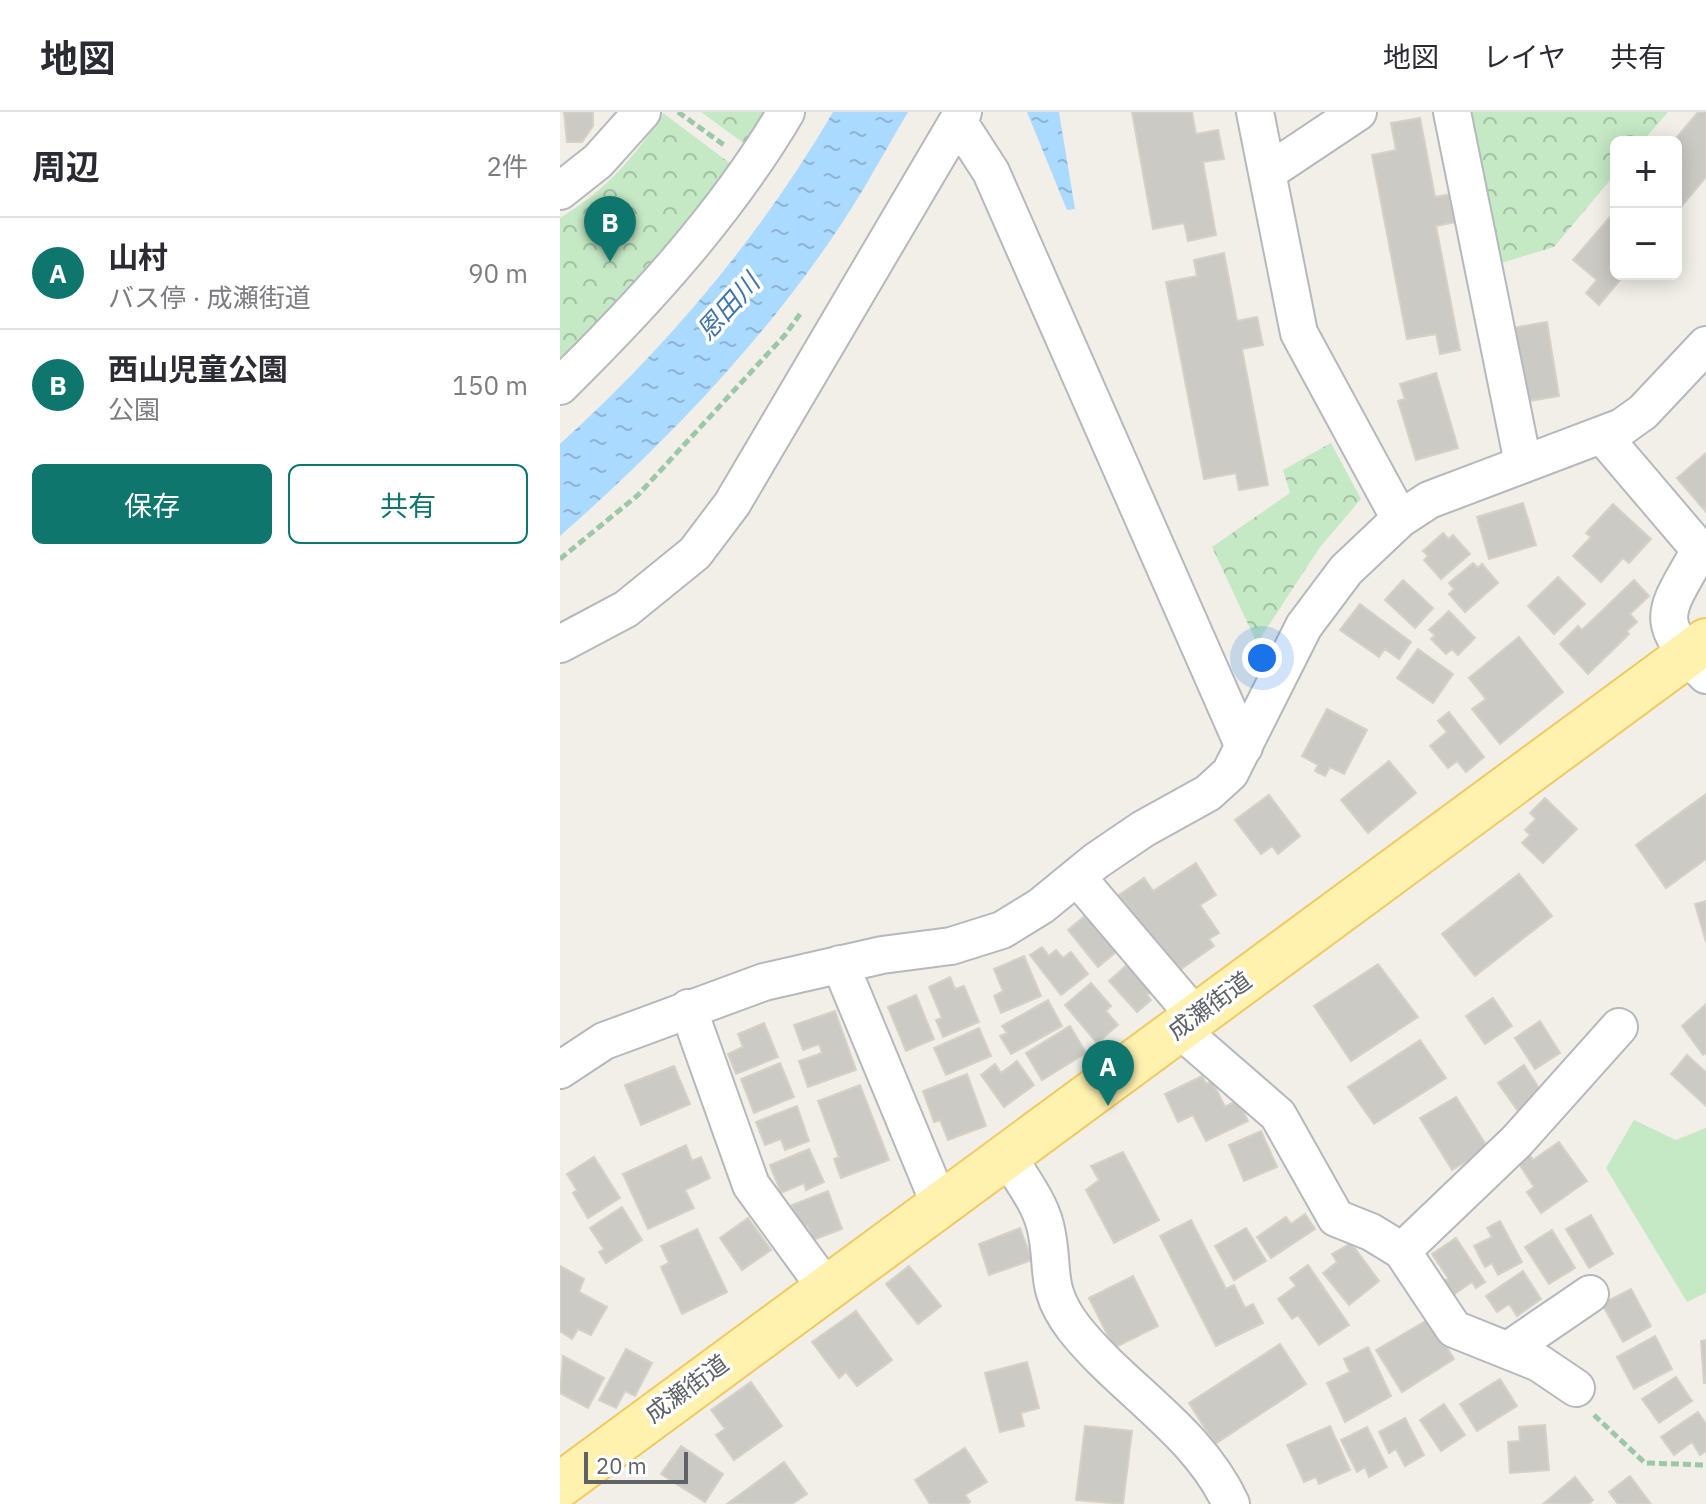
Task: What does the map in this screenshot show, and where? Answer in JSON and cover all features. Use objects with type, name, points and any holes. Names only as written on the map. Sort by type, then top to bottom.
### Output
[{"type":"main road","name":"成瀬街道","points":[[560,1485],[1188,1023],[1700,657]]},
{"type":"street","points":[[560,191],[598,161],[642,112]]},
{"type":"street","points":[[560,386],[636,311],[754,166],[786,112]]},
{"type":"street","points":[[1255,112],[1299,333],[1400,519]]},
{"type":"street","points":[[1268,172],[1358,112]]},
{"type":"street","points":[[1452,112],[1523,463]]},
{"type":"street","points":[[560,644],[626,609],[695,553],[732,504],[960,116]]},
{"type":"street","points":[[960,116],[991,172],[1244,747]]},
{"type":"street","points":[[560,1070],[604,1041],[764,982],[840,964],[951,946],[1002,930],[1041,906],[1143,829],[1208,793],[1230,773],[1304,626],[1346,570],[1400,519],[1429,500],[1622,427],[1643,412],[1706,345]]},
{"type":"street","points":[[1602,435],[1700,550],[1667,609],[1671,635],[1700,657]]},
{"type":"street","points":[[1077,877],[1188,1023],[1278,1115],[1336,1218],[1371,1232],[1402,1251],[1454,1329],[1539,1363],[1576,1388]]},
{"type":"street","points":[[840,964],[940,1205]]},
{"type":"street","points":[[688,1008],[751,1185],[826,1288]]},
{"type":"street","points":[[1402,1251],[1517,1141],[1619,1027]]},
{"type":"street","points":[[1007,1155],[1045,1223],[1052,1292],[1075,1328],[1220,1479],[1231,1504]]},
{"type":"street","points":[[1508,1350],[1590,1294]]},
{"type":"path","points":[[678,112],[754,166]]},
{"type":"path","points":[[560,559],[638,495],[785,335],[803,309]]},
{"type":"path","points":[[1576,1388],[1574,1398],[1645,1463],[1706,1465]]},
{"type":"green space","points":[[701,112],[769,112],[749,147]]},
{"type":"green space","points":[[1462,112],[1668,112],[1647,136],[1610,136],[1610,180],[1554,247],[1491,266]]},
{"type":"green space","points":[[663,113],[735,167],[625,306],[560,369],[560,218],[591,197],[618,172]]},
{"type":"green space","points":[[1331,443],[1361,499],[1320,547],[1257,643],[1212,547],[1290,493],[1283,470]]},
{"type":"green space","points":[[1634,1120],[1676,1140],[1706,1128],[1706,1293],[1687,1302],[1606,1168]]},
{"type":"water","name":"恩田川","points":[[833,112],[908,112],[842,223],[772,319],[670,432],[560,536],[560,444],[638,369],[709,288],[775,203]]},
{"type":"water","points":[[1027,112],[1059,112],[1075,209],[1067,210]]},
{"type":"building","points":[[564,112],[593,112],[593,126],[582,142],[567,142]]},
{"type":"building","points":[[1132,112],[1192,112],[1196,134],[1218,130],[1224,159],[1203,162],[1216,235],[1188,241],[1184,223],[1153,229]]},
{"type":"building","points":[[1698,112],[1706,112],[1706,177],[1682,206],[1682,136],[1678,136]]},
{"type":"building","points":[[1420,118],[1435,197],[1451,194],[1456,222],[1436,226],[1460,350],[1440,354],[1436,334],[1407,339],[1372,155],[1396,150],[1391,123]]},
{"type":"building","points":[[1610,217],[1610,280],[1620,280],[1599,305],[1586,293],[1597,280],[1573,260]]},
{"type":"building","points":[[1224,253],[1237,321],[1257,317],[1263,345],[1242,349],[1268,485],[1239,490],[1236,473],[1204,479],[1166,282],[1197,276],[1194,260]]},
{"type":"building","points":[[1547,322],[1559,396],[1524,402],[1512,328]]},
{"type":"building","points":[[1436,373],[1458,448],[1416,460],[1398,401],[1405,399],[1400,384]]},
{"type":"building","points":[[1706,453],[1706,512],[1677,478]]},
{"type":"building","points":[[1523,503],[1536,545],[1489,559],[1477,517]]},
{"type":"building","points":[[1613,504],[1651,539],[1629,563],[1623,558],[1601,582],[1573,556],[1591,537],[1586,533]]},
{"type":"building","points":[[1443,533],[1448,539],[1453,535],[1470,554],[1441,579],[1424,560],[1428,556],[1423,551]]},
{"type":"building","points":[[1473,563],[1478,568],[1482,564],[1498,583],[1465,612],[1449,594],[1454,589],[1449,583]]},
{"type":"building","points":[[1558,577],[1585,604],[1554,634],[1528,606]]},
{"type":"building","points":[[1403,580],[1433,608],[1415,628],[1385,600]]},
{"type":"building","points":[[1634,580],[1649,596],[1630,614],[1637,622],[1627,631],[1629,634],[1588,674],[1560,644],[1578,626],[1582,630]]},
{"type":"building","points":[[1360,604],[1411,642],[1399,659],[1385,649],[1379,657],[1340,630]]},
{"type":"building","points":[[1449,611],[1475,638],[1458,655],[1452,649],[1446,654],[1431,639],[1435,635],[1429,630]]},
{"type":"building","points":[[1519,637],[1563,692],[1500,744],[1472,709],[1486,699],[1469,678]]},
{"type":"building","points":[[1418,649],[1453,674],[1433,703],[1397,678]]},
{"type":"building","points":[[1327,709],[1367,730],[1344,774],[1330,767],[1325,776],[1315,771],[1318,765],[1302,756]]},
{"type":"building","points":[[1449,712],[1484,757],[1466,772],[1457,761],[1448,768],[1430,746],[1447,732],[1438,721]]},
{"type":"building","points":[[1389,761],[1416,793],[1368,833],[1341,800]]},
{"type":"building","points":[[1706,794],[1706,859],[1666,888],[1636,845]]},
{"type":"building","points":[[1269,795],[1300,836],[1278,854],[1272,846],[1261,854],[1235,820]]},
{"type":"building","points":[[1545,798],[1577,829],[1543,863],[1522,843],[1530,835],[1525,830],[1536,819],[1530,813]]},
{"type":"building","points":[[1196,863],[1216,895],[1200,905],[1219,933],[1209,939],[1214,946],[1178,971],[1159,943],[1153,947],[1119,895],[1144,878],[1153,891]]},
{"type":"building","points":[[1519,874],[1552,916],[1475,976],[1442,934]]},
{"type":"building","points":[[1706,901],[1706,942],[1695,904]]},
{"type":"building","points":[[1092,910],[1122,947],[1098,967],[1068,930]]},
{"type":"building","points":[[1042,947],[1049,956],[1056,950],[1063,958],[1071,952],[1088,974],[1061,995],[1030,955]]},
{"type":"building","points":[[1024,956],[1041,996],[1001,1013],[994,996],[1003,991],[994,969]]},
{"type":"building","points":[[1131,961],[1155,989],[1147,995],[1151,1000],[1137,1012],[1109,981]]},
{"type":"building","points":[[1378,964],[1418,1017],[1351,1061],[1314,1006]]},
{"type":"building","points":[[950,977],[955,989],[964,986],[979,1022],[943,1037],[936,1020],[942,1018],[929,987]]},
{"type":"building","points":[[1091,983],[1111,1006],[1106,1011],[1118,1025],[1097,1043],[1065,1005]]},
{"type":"building","points":[[916,995],[934,1039],[906,1051],[888,1007]]},
{"type":"building","points":[[1493,998],[1512,1026],[1485,1044],[1466,1016]]},
{"type":"building","points":[[1048,1000],[1062,1026],[1011,1054],[1000,1036],[1007,1033],[1002,1026]]},
{"type":"building","points":[[1706,1004],[1706,1053],[1703,1055],[1682,1026]]},
{"type":"building","points":[[835,1011],[856,1070],[808,1087],[799,1061],[822,1053],[819,1044],[803,1050],[794,1025]]},
{"type":"building","points":[[1540,1021],[1560,1053],[1535,1069],[1515,1038]]},
{"type":"building","points":[[764,1023],[778,1057],[736,1074],[728,1054],[743,1047],[738,1034]]},
{"type":"building","points":[[1070,1026],[1086,1053],[1042,1080],[1026,1053]]},
{"type":"building","points":[[979,1028],[991,1056],[946,1075],[934,1048]]},
{"type":"building","points":[[1420,1040],[1446,1078],[1374,1124],[1348,1087]]},
{"type":"building","points":[[1687,1055],[1706,1072],[1706,1106],[1671,1074]]},
{"type":"building","points":[[1017,1061],[1034,1085],[1004,1107],[981,1075],[995,1064],[1001,1073]]},
{"type":"building","points":[[780,1063],[794,1097],[754,1113],[741,1079]]},
{"type":"building","points":[[1524,1065],[1543,1094],[1518,1111],[1498,1083]]},
{"type":"building","points":[[674,1066],[690,1104],[641,1125],[625,1085]]},
{"type":"building","points":[[967,1074],[986,1126],[948,1140],[940,1120],[934,1122],[923,1091]]},
{"type":"building","points":[[1202,1076],[1206,1084],[1212,1081],[1225,1107],[1238,1100],[1248,1121],[1206,1141],[1193,1115],[1178,1122],[1165,1094]]},
{"type":"building","points":[[860,1085],[889,1160],[841,1178],[834,1159],[839,1157],[818,1101]]},
{"type":"building","points":[[1456,1097],[1488,1148],[1452,1170],[1420,1118]]},
{"type":"building","points":[[797,1106],[809,1141],[785,1150],[781,1139],[765,1145],[756,1122]]},
{"type":"building","points":[[1261,1131],[1277,1167],[1244,1181],[1229,1145]]},
{"type":"building","points":[[1559,1142],[1587,1181],[1541,1213],[1527,1192],[1534,1187],[1518,1162],[1529,1154],[1533,1160]]},
{"type":"building","points":[[686,1145],[692,1161],[701,1157],[710,1178],[685,1190],[694,1208],[648,1229],[623,1174]]},
{"type":"building","points":[[809,1149],[824,1182],[806,1190],[804,1183],[781,1193],[770,1165]]},
{"type":"building","points":[[1123,1152],[1159,1220],[1114,1243],[1086,1190],[1099,1180],[1091,1166]]},
{"type":"building","points":[[594,1157],[620,1198],[588,1218],[573,1193],[577,1190],[567,1174]]},
{"type":"building","points":[[828,1191],[842,1229],[813,1240],[808,1226],[801,1228],[792,1205]]},
{"type":"building","points":[[622,1207],[642,1240],[606,1263],[599,1252],[604,1249],[590,1228]]},
{"type":"building","points":[[1305,1214],[1315,1229],[1271,1258],[1257,1237],[1286,1217],[1291,1224]]},
{"type":"building","points":[[1591,1215],[1613,1254],[1589,1268],[1566,1229]]},
{"type":"building","points":[[748,1218],[771,1250],[742,1270],[720,1238]]},
{"type":"building","points":[[1191,1220],[1226,1289],[1234,1285],[1245,1308],[1253,1304],[1263,1323],[1216,1346],[1160,1236]]},
{"type":"building","points":[[1500,1221],[1522,1262],[1498,1275],[1492,1263],[1485,1267],[1474,1246],[1492,1237],[1487,1228]]},
{"type":"building","points":[[1020,1228],[1032,1260],[989,1275],[979,1244]]},
{"type":"building","points":[[1246,1228],[1266,1261],[1234,1280],[1215,1246]]},
{"type":"building","points":[[697,1229],[727,1292],[682,1314],[661,1267],[669,1263],[661,1246]]},
{"type":"building","points":[[1552,1230],[1575,1268],[1549,1284],[1525,1247]]},
{"type":"building","points":[[1456,1238],[1485,1282],[1476,1288],[1472,1282],[1453,1295],[1444,1282],[1448,1278],[1432,1254]]},
{"type":"building","points":[[1351,1243],[1379,1281],[1349,1305],[1323,1273],[1337,1262],[1332,1254]]},
{"type":"building","points":[[1308,1265],[1349,1325],[1319,1345],[1298,1315],[1292,1319],[1278,1299],[1296,1286],[1290,1278]]},
{"type":"building","points":[[560,1266],[584,1279],[579,1292],[607,1307],[591,1335],[578,1329],[572,1339],[560,1331]]},
{"type":"building","points":[[909,1266],[941,1306],[918,1324],[886,1284]]},
{"type":"building","points":[[1523,1271],[1541,1299],[1517,1316],[1509,1304],[1497,1312],[1486,1296]]},
{"type":"building","points":[[1133,1276],[1158,1326],[1114,1348],[1089,1298]]},
{"type":"building","points":[[1631,1289],[1651,1326],[1623,1342],[1602,1304]]},
{"type":"building","points":[[856,1311],[892,1360],[857,1386],[846,1372],[839,1378],[812,1342]]},
{"type":"building","points":[[1429,1319],[1454,1359],[1402,1392],[1376,1350]]},
{"type":"building","points":[[1655,1336],[1672,1369],[1634,1389],[1617,1357]]},
{"type":"building","points":[[1706,1340],[1706,1383],[1704,1383],[1701,1341]]},
{"type":"building","points":[[1280,1344],[1306,1384],[1215,1444],[1189,1403]]},
{"type":"building","points":[[1368,1347],[1391,1396],[1345,1422],[1327,1383],[1350,1372],[1344,1359]]},
{"type":"building","points":[[626,1349],[652,1363],[635,1396],[625,1391],[616,1408],[599,1400]]},
{"type":"building","points":[[563,1356],[604,1378],[588,1408],[560,1393]]},
{"type":"building","points":[[1027,1362],[1039,1408],[1021,1413],[1024,1426],[1000,1432],[985,1373]]},
{"type":"building","points":[[1676,1377],[1692,1401],[1659,1423],[1642,1399]]},
{"type":"building","points":[[1500,1379],[1517,1406],[1477,1431],[1460,1404]]},
{"type":"building","points":[[751,1382],[782,1426],[734,1460],[716,1435],[725,1429],[711,1410]]},
{"type":"building","points":[[1444,1404],[1465,1435],[1441,1451],[1420,1420]]},
{"type":"building","points":[[1698,1412],[1706,1424],[1706,1451],[1700,1455],[1692,1442],[1674,1455],[1661,1437]]},
{"type":"building","points":[[1405,1418],[1424,1455],[1405,1466],[1396,1449],[1389,1453],[1379,1432]]},
{"type":"building","points":[[1545,1425],[1549,1470],[1510,1473],[1508,1442],[1520,1441],[1519,1427]]},
{"type":"building","points":[[1085,1426],[1132,1431],[1123,1504],[1076,1500]]},
{"type":"building","points":[[1330,1426],[1350,1470],[1319,1484],[1316,1477],[1304,1482],[1287,1445]]},
{"type":"building","points":[[1367,1427],[1387,1467],[1369,1477],[1365,1467],[1357,1472],[1341,1440]]},
{"type":"building","points":[[681,1446],[723,1474],[705,1502],[661,1474]]},
{"type":"building","points":[[965,1448],[987,1482],[965,1495],[970,1502],[967,1504],[930,1504],[915,1480]]},
{"type":"building","points":[[784,1462],[807,1494],[792,1504],[727,1504]]},
{"type":"building","points":[[1630,1476],[1651,1504],[1618,1504],[1609,1492]]},
{"type":"building","points":[[1575,1477],[1593,1500],[1589,1504],[1543,1504]]},
{"type":"place","name":"西山児童公園","points":[[610,262]]},
{"type":"place","name":"山村","points":[[1108,1106]]}]
